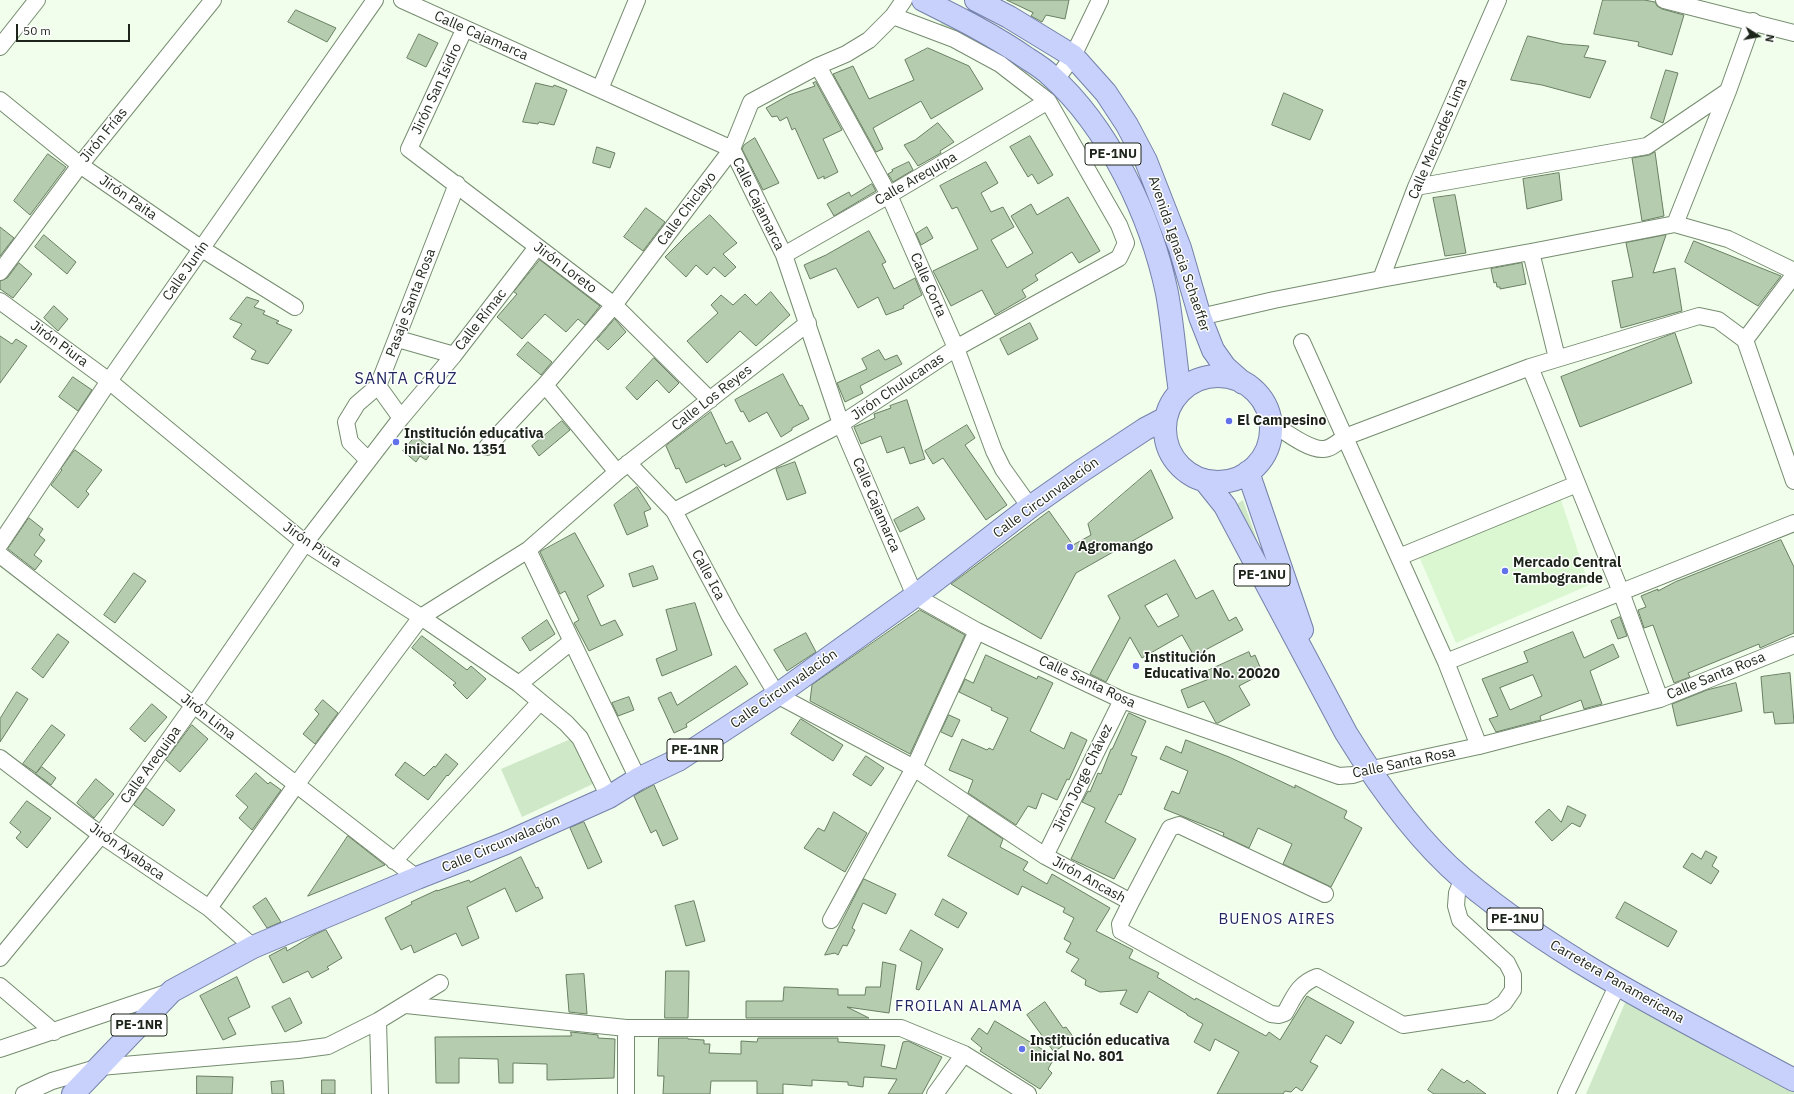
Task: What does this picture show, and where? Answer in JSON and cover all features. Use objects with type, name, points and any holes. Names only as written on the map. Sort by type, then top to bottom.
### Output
[{"type":"main road","name":"Avenida Ignacia Schaeffer","points":[[923,0],[1003,41],[1053,77],[1103,136],[1123,171],[1147,225],[1159,260],[1167,294],[1180,392]]},
{"type":"main road","name":"Avenida Ignacia Schaeffer","points":[[976,0],[1010,17],[1073,56],[1106,93],[1127,125],[1146,161],[1180,248],[1200,317],[1213,350],[1224,367],[1243,383]]},
{"type":"main road","name":"PE-1NU","points":[[1210,376],[1225,376],[1243,383],[1256,393],[1265,406],[1270,422],[1270,439],[1266,452],[1258,463],[1248,472],[1235,479],[1220,482],[1206,481],[1190,475],[1178,464],[1169,450],[1165,435],[1166,418],[1170,407],[1180,392],[1194,382],[1210,376]]},
{"type":"main road","name":"Calle Circunvalación","points":[[172,991],[253,947],[417,878],[506,843],[609,797],[638,779],[678,760],[777,695],[915,596],[1030,507],[1145,429],[1166,418]]},
{"type":"main road","name":"PE-1NU","points":[[1248,472],[1292,601],[1314,672]]},
{"type":"main road","name":"PE-1NU","points":[[1206,481],[1225,506],[1296,641],[1314,672]]},
{"type":"main road","name":"Carretera Panamericana","points":[[1314,672],[1346,733],[1368,770],[1418,833],[1463,878],[1542,938],[1618,984],[1794,1080]]},
{"type":"main road","name":"PE-1NR","points":[[73,1094],[172,991]]},
{"type":"street","points":[[0,47],[37,0]]},
{"type":"street","name":"Jirón Frías","points":[[0,272],[80,165],[213,0]]},
{"type":"street","name":"Calle Junín","points":[[0,544],[109,381],[375,0]]},
{"type":"street","name":"Calle Cajamarca","points":[[402,0],[464,30],[505,46],[732,149],[784,255],[841,424],[915,596]]},
{"type":"street","points":[[600,90],[637,0]]},
{"type":"street","name":"Calle Chiclayo","points":[[487,448],[545,385],[614,305],[732,149],[751,102],[818,66],[846,54],[869,40],[893,16],[904,0]]},
{"type":"street","points":[[1035,90],[1053,77],[1073,56],[1100,0]]},
{"type":"street","name":"Calle Mercedes Lima","points":[[1381,279],[1416,187],[1498,0]]},
{"type":"street","points":[[1664,0],[1753,21],[1794,33]]},
{"type":"street","points":[[893,16],[954,39],[1000,64],[1048,101]]},
{"type":"street","points":[[1676,224],[1728,91],[1753,21]]},
{"type":"street","name":"Jirón San Isidro","points":[[409,149],[464,30]]},
{"type":"street","name":"Calle Corta","points":[[818,66],[889,195],[956,348],[994,451],[1003,469],[1030,507]]},
{"type":"street","points":[[1416,187],[1647,146],[1728,91]]},
{"type":"street","name":"Jirón Paita","points":[[0,100],[80,165],[202,249],[295,307]]},
{"type":"street","name":"Calle Arequipa","points":[[784,255],[1048,101]]},
{"type":"street","name":"Jirón Chulucanas","points":[[674,511],[841,424],[956,348],[1119,258],[1126,242],[1119,225],[1048,101]]},
{"type":"street","name":"Jirón Loreto","points":[[409,149],[457,184],[614,305],[710,400]]},
{"type":"street","name":"Pasaje Santa Rosa","points":[[378,386],[457,184]]},
{"type":"street","points":[[1200,317],[1274,300],[1381,279],[1676,224],[1728,239],[1794,271]]},
{"type":"street","name":"Calle Rímac","points":[[305,543],[368,460],[454,355],[537,247]]},
{"type":"street","points":[[1531,252],[1557,358]]},
{"type":"street","points":[[1745,340],[1794,276]]},
{"type":"street","name":"Jirón Piura","points":[[0,301],[109,381],[305,543],[421,617],[519,684],[566,723],[580,738],[609,797]]},
{"type":"street","points":[[1270,422],[1313,448],[1324,449],[1332,446],[1345,437],[1530,367],[1699,316],[1718,320],[1745,340],[1794,479]]},
{"type":"street","name":"Calle Los Reyes","points":[[421,617],[528,550],[623,467],[808,324]]},
{"type":"street","points":[[398,338],[454,355]]},
{"type":"street","points":[[1302,342],[1446,662],[1479,746]]},
{"type":"street","points":[[1530,367],[1621,592],[1660,699]]},
{"type":"street","name":"Calle Ica","points":[[545,385],[623,467],[674,511],[730,616],[777,695]]},
{"type":"street","points":[[368,460],[350,442],[346,422],[357,404],[378,386],[401,418]]},
{"type":"street","points":[[1399,557],[1577,484]]},
{"type":"street","points":[[1446,662],[1794,523]]},
{"type":"street","name":"Calle Arequipa","points":[[0,958],[101,835],[193,706],[305,543]]},
{"type":"street","points":[[528,550],[638,779]]},
{"type":"street","name":"Jirón Lima","points":[[0,555],[417,878]]},
{"type":"street","name":"Calle Santa Rosa","points":[[915,596],[977,631],[1122,700],[1339,776],[1353,775],[1368,770],[1479,746],[1660,699],[1794,645]]},
{"type":"street","points":[[209,908],[296,785],[421,617]]},
{"type":"street","points":[[831,920],[914,768],[977,631]]},
{"type":"street","points":[[519,684],[572,641]]},
{"type":"street","name":"Jirón Ancash","points":[[777,695],[914,768],[1045,856],[1131,902],[1120,924],[1121,931],[1271,1014],[1279,1015],[1285,1013],[1300,987],[1307,981],[1317,977],[1403,1025],[1490,1012],[1504,1003],[1513,990],[1513,975],[1507,963],[1460,920],[1456,906],[1457,894],[1463,878]]},
{"type":"street","name":"Jirón Jorge Chávez","points":[[1045,856],[1122,700]]},
{"type":"street","points":[[394,861],[540,702]]},
{"type":"street","name":"Jirón Ayabaca","points":[[0,758],[101,835],[209,908],[253,947]]},
{"type":"street","points":[[1131,902],[1170,828],[1178,825],[1325,894]]},
{"type":"street","points":[[24,1094],[52,1081],[103,1063],[298,1050],[328,1046],[378,1021],[440,983]]},
{"type":"street","points":[[1566,1094],[1618,984]]},
{"type":"street","points":[[0,986],[54,1032]]},
{"type":"street","points":[[0,1049],[172,991]]},
{"type":"street","points":[[406,1005],[626,1028],[901,1028],[964,1054],[1028,1094]]},
{"type":"street","points":[[378,1021],[380,1094]]},
{"type":"street","points":[[626,1028],[626,1094]]},
{"type":"street","points":[[935,1094],[964,1054]]},
{"type":"shaded area","points":[[943,20],[986,40],[980,48],[938,28]]},
{"type":"shaded area","name":"Mercado Central Tambogrande","points":[[1560,497],[1589,585],[1456,643],[1419,556]]},
{"type":"shaded area","points":[[1243,500],[1265,563],[1263,564],[1237,504]]},
{"type":"shaded area","points":[[573,738],[595,783],[522,817],[501,769]]},
{"type":"shaded area","points":[[1630,1001],[1794,1084],[1794,1094],[1586,1094],[1625,1003]]},
{"type":"building","points":[[1007,0],[1069,0],[1065,19],[1046,15],[1042,22],[1031,16],[1033,13]]},
{"type":"building","points":[[1603,0],[1644,0],[1655,2],[1657,6],[1662,9],[1684,15],[1672,55],[1638,46],[1639,42],[1594,34]]},
{"type":"building","points":[[296,10],[336,28],[327,42],[288,22]]},
{"type":"building","points":[[419,34],[438,43],[426,67],[407,58]]},
{"type":"building","points":[[1528,36],[1563,44],[1589,46],[1584,57],[1606,61],[1590,98],[1542,85],[1511,80]]},
{"type":"building","points":[[928,48],[969,66],[983,89],[931,119],[921,101],[873,128],[883,149],[876,152],[833,74],[853,66],[869,99],[914,80],[905,60]]},
{"type":"building","points":[[1666,70],[1678,73],[1663,123],[1651,118]]},
{"type":"building","points":[[816,82],[842,130],[823,139],[838,172],[824,179],[824,176],[818,179],[795,128],[792,130],[787,117],[780,121],[777,116],[772,117],[766,108],[789,95],[815,86],[813,83]]},
{"type":"building","points":[[536,83],[553,87],[554,85],[567,90],[554,125],[539,122],[538,124],[523,122]]},
{"type":"building","points":[[1284,93],[1323,110],[1310,140],[1272,125]]},
{"type":"building","points":[[938,123],[954,142],[940,151],[941,153],[918,166],[904,145],[915,140]]},
{"type":"building","points":[[1030,136],[1053,175],[1038,184],[1032,174],[1028,177],[1010,147]]},
{"type":"building","points":[[755,138],[779,183],[763,190],[742,149],[744,145]]},
{"type":"building","points":[[597,147],[615,153],[610,168],[593,163]]},
{"type":"building","points":[[1655,152],[1664,216],[1642,221],[1632,158],[1649,155]]},
{"type":"building","points":[[48,154],[66,167],[30,215],[14,201]]},
{"type":"building","points":[[909,162],[913,170],[893,182],[888,174],[893,171],[892,170]]},
{"type":"building","points":[[986,162],[998,183],[981,193],[991,212],[1003,207],[1014,227],[991,240],[1007,268],[1033,253],[1011,216],[1031,204],[1037,215],[1068,197],[1100,251],[1079,263],[1072,252],[1035,275],[1038,280],[1022,290],[1026,297],[995,315],[982,290],[951,306],[933,271],[978,249],[957,207],[952,209],[940,186]]},
{"type":"building","points":[[1559,173],[1562,200],[1527,209],[1523,179]]},
{"type":"building","points":[[872,184],[876,191],[834,216],[827,204],[849,192],[851,196]]},
{"type":"building","points":[[1455,195],[1466,253],[1445,256],[1433,198]]},
{"type":"building","points":[[646,208],[665,222],[643,251],[624,237]]},
{"type":"building","points":[[710,215],[737,243],[723,254],[736,267],[725,277],[714,267],[707,275],[696,265],[686,277],[665,257]]},
{"type":"building","points":[[0,227],[14,238],[0,256]]},
{"type":"building","points":[[927,227],[933,238],[921,245],[916,234]]},
{"type":"building","points":[[869,231],[886,262],[882,264],[894,289],[915,278],[922,295],[903,306],[904,308],[886,315],[878,297],[858,308],[836,268],[810,279],[804,265],[826,255]]},
{"type":"building","points":[[44,235],[76,262],[67,274],[35,247]]},
{"type":"building","points":[[1666,235],[1653,273],[1675,268],[1682,311],[1621,328],[1612,281],[1633,277],[1626,243]]},
{"type":"building","points":[[1694,241],[1781,276],[1758,306],[1685,262]]},
{"type":"building","points":[[540,260],[600,306],[585,325],[578,319],[566,332],[545,314],[522,339],[497,317],[517,294],[514,292]]},
{"type":"building","points":[[19,263],[32,274],[13,298],[0,289],[0,281],[7,278]]},
{"type":"building","points":[[1522,263],[1526,284],[1500,289],[1500,287],[1497,287],[1496,282],[1494,283],[1491,269]]},
{"type":"building","points":[[771,292],[790,315],[756,346],[740,331],[707,363],[687,341],[718,313],[711,305],[721,295],[733,305],[745,294],[756,305]]},
{"type":"building","points":[[247,297],[259,301],[254,307],[265,311],[263,314],[279,321],[276,323],[292,330],[268,364],[251,359],[256,351],[233,337],[242,324],[230,319]]},
{"type":"building","points":[[54,306],[68,319],[58,331],[44,318]]},
{"type":"building","points":[[615,319],[626,332],[608,350],[597,340]]},
{"type":"building","points":[[1030,323],[1038,339],[1008,355],[1000,339]]},
{"type":"building","points":[[1675,333],[1692,383],[1580,427],[1561,377]]},
{"type":"building","points":[[0,336],[12,344],[16,339],[27,346],[0,383]]},
{"type":"building","points":[[528,342],[552,362],[541,375],[517,355]]},
{"type":"building","points":[[879,350],[885,360],[897,355],[902,364],[860,386],[863,393],[845,402],[837,383],[867,369],[862,359]]},
{"type":"building","points":[[654,358],[679,383],[669,393],[657,380],[637,400],[626,388]]},
{"type":"building","points":[[783,374],[800,406],[802,405],[809,419],[792,428],[792,430],[781,437],[767,412],[749,422],[743,411],[741,412],[735,400]]},
{"type":"building","points":[[73,377],[92,390],[78,411],[59,397]]},
{"type":"building","points":[[907,400],[925,459],[910,464],[904,447],[887,453],[881,436],[861,444],[854,427],[875,418],[874,414]]},
{"type":"building","points":[[711,412],[726,444],[732,441],[741,459],[725,467],[724,464],[686,483],[679,468],[676,469],[666,446]]},
{"type":"building","points":[[562,421],[570,430],[539,456],[532,446]]},
{"type":"building","points":[[967,425],[975,438],[965,445],[1007,505],[986,520],[943,458],[933,464],[925,451]]},
{"type":"building","points":[[416,436],[433,450],[426,460],[420,456],[416,462],[403,451]]},
{"type":"building","points":[[75,450],[102,470],[86,491],[89,494],[78,508],[51,485]]},
{"type":"building","points":[[795,462],[806,493],[787,500],[776,469]]},
{"type":"building","points":[[1151,470],[1173,518],[1076,573],[1041,639],[951,584],[1049,511],[1073,545],[1091,535],[1088,524]]},
{"type":"building","points":[[637,487],[651,509],[644,512],[648,526],[627,535],[614,505]]},
{"type":"building","points":[[918,507],[925,519],[900,532],[894,520]]},
{"type":"building","points":[[29,518],[43,529],[39,535],[45,540],[34,555],[42,561],[35,570],[8,549]]},
{"type":"building","points":[[575,533],[604,586],[587,596],[601,626],[615,620],[623,635],[589,651],[574,623],[579,620],[565,591],[560,594],[540,552]]},
{"type":"building","points":[[1781,540],[1794,567],[1794,633],[1760,648],[1759,644],[1688,673],[1690,677],[1674,683],[1653,625],[1644,628],[1638,610],[1646,607],[1641,596],[1658,589],[1658,591],[1675,582]]},
{"type":"building","points":[[1175,560],[1196,599],[1213,590],[1229,621],[1236,617],[1243,630],[1194,656],[1182,635],[1142,658],[1130,637],[1106,682],[1090,674],[1120,618],[1108,596]],"holes":[[[1167,594],[1179,616],[1158,627],[1145,606]]]},
{"type":"building","points":[[653,566],[658,579],[633,587],[629,574]]},
{"type":"building","points":[[134,573],[146,581],[115,623],[104,615]]},
{"type":"building","points":[[695,603],[712,655],[662,676],[656,659],[677,650],[666,610]]},
{"type":"building","points":[[920,610],[965,635],[910,754],[810,701],[812,685]]},
{"type":"building","points":[[1620,617],[1627,636],[1618,639],[1611,621]]},
{"type":"building","points":[[547,620],[555,634],[530,651],[522,638]]},
{"type":"building","points":[[1573,632],[1584,658],[1613,644],[1619,657],[1590,671],[1602,704],[1584,709],[1581,700],[1540,716],[1541,720],[1496,732],[1489,719],[1498,716],[1482,679],[1528,662],[1524,652]],"holes":[[[1533,675],[1542,696],[1510,710],[1500,688]]]},
{"type":"building","points":[[806,633],[816,652],[787,671],[774,650]]},
{"type":"building","points":[[58,634],[69,642],[43,678],[32,669]]},
{"type":"building","points":[[422,636],[467,670],[471,666],[486,679],[467,699],[453,685],[456,683],[412,648]]},
{"type":"building","points":[[1249,652],[1251,657],[1255,655],[1260,667],[1252,669],[1256,677],[1239,686],[1250,705],[1218,723],[1216,723],[1204,701],[1188,708],[1181,690],[1209,679],[1205,672]]},
{"type":"building","points":[[986,655],[1037,679],[1038,676],[1053,683],[1030,731],[1064,749],[1071,732],[1087,740],[1069,780],[1067,779],[1057,800],[1042,793],[1036,809],[1028,806],[1016,825],[968,793],[973,780],[949,770],[962,739],[987,750],[989,748],[993,750],[1008,718],[991,710],[992,708],[959,692],[965,679],[973,683]]},
{"type":"building","points":[[736,666],[748,684],[686,724],[687,727],[674,733],[658,698],[671,692],[677,705]]},
{"type":"building","points":[[1790,673],[1794,723],[1775,724],[1773,712],[1764,713],[1761,677]]},
{"type":"building","points":[[1736,683],[1742,711],[1677,726],[1672,704],[1707,690]]},
{"type":"building","points":[[17,692],[28,699],[0,742],[0,719]]},
{"type":"building","points":[[629,697],[634,710],[618,716],[612,703]]},
{"type":"building","points":[[323,700],[338,713],[315,744],[303,734],[319,714],[315,710]]},
{"type":"building","points":[[152,704],[167,717],[145,742],[130,729]]},
{"type":"building","points":[[1129,713],[1146,721],[1131,755],[1137,757],[1121,795],[1119,794],[1105,822],[1136,839],[1114,879],[1071,859],[1095,808],[1082,802],[1088,791],[1090,792],[1098,773],[1101,774],[1111,749]]},
{"type":"building","points":[[949,715],[960,720],[952,737],[941,732]]},
{"type":"building","points":[[801,719],[843,745],[833,761],[791,734]]},
{"type":"building","points":[[52,725],[65,735],[36,773],[23,764]]},
{"type":"building","points":[[192,725],[208,739],[180,772],[166,760]]},
{"type":"building","points":[[1186,740],[1229,757],[1295,788],[1295,785],[1347,811],[1344,818],[1362,828],[1331,887],[1283,864],[1292,844],[1273,835],[1258,828],[1249,848],[1223,836],[1224,833],[1164,809],[1172,791],[1179,794],[1188,771],[1160,759],[1166,746],[1181,753]]},
{"type":"building","points":[[446,754],[458,764],[448,776],[447,775],[428,800],[395,775],[405,762],[424,776],[434,766],[435,767]]},
{"type":"building","points":[[866,756],[884,768],[871,786],[853,775]]},
{"type":"building","points":[[42,767],[56,778],[51,785],[36,774]]},
{"type":"building","points":[[256,773],[268,784],[270,782],[281,790],[252,830],[239,818],[248,807],[236,796]]},
{"type":"building","points":[[96,779],[114,794],[94,818],[77,803]]},
{"type":"building","points":[[654,785],[678,839],[663,846],[656,830],[651,833],[634,796]]},
{"type":"building","points":[[146,788],[175,810],[163,826],[134,805]]},
{"type":"building","points":[[27,801],[51,818],[27,848],[16,838],[21,832],[10,823]]},
{"type":"building","points":[[1568,806],[1586,815],[1580,827],[1572,823],[1552,841],[1535,822],[1549,809],[1561,822]]},
{"type":"building","points":[[834,812],[867,833],[845,872],[804,848],[818,828],[824,831]]},
{"type":"building","points":[[969,816],[1003,839],[1000,847],[1028,862],[1023,870],[1047,884],[1052,874],[1110,908],[1096,931],[1133,950],[1129,958],[1159,973],[1157,977],[1195,1000],[1196,998],[1266,1036],[1269,1032],[1280,1040],[1307,996],[1354,1022],[1341,1044],[1326,1035],[1310,1062],[1318,1066],[1302,1091],[1296,1087],[1291,1092],[1285,1091],[1283,1094],[1217,1094],[1239,1052],[1215,1039],[1210,1051],[1194,1042],[1203,1024],[1149,991],[1137,1013],[1120,1004],[1127,990],[1100,992],[1085,985],[1086,980],[1071,971],[1079,959],[1066,952],[1071,943],[1064,939],[1074,918],[1063,912],[1065,908],[1022,886],[1018,895],[948,856]]},
{"type":"building","points":[[584,822],[602,862],[588,869],[570,828]]},
{"type":"building","points":[[348,836],[385,865],[308,896]]},
{"type":"building","points":[[1706,851],[1717,857],[1712,866],[1719,871],[1711,884],[1683,867],[1692,853],[1701,859]]},
{"type":"building","points":[[521,857],[536,888],[538,887],[543,898],[516,912],[505,888],[467,907],[479,938],[462,946],[456,933],[414,953],[411,945],[401,950],[385,918],[412,904],[411,902],[437,890],[469,880],[470,882]]},
{"type":"building","points":[[864,879],[896,894],[886,914],[863,903],[852,928],[855,930],[847,946],[843,945],[838,955],[835,953],[825,955]]},
{"type":"building","points":[[266,898],[281,922],[267,928],[253,907]]},
{"type":"building","points":[[943,899],[967,913],[958,928],[935,915]]},
{"type":"building","points":[[694,901],[705,941],[686,946],[675,906]]},
{"type":"building","points":[[1625,902],[1677,931],[1668,947],[1616,918]]},
{"type":"building","points":[[326,930],[342,958],[327,967],[329,969],[312,978],[308,971],[283,983],[269,956],[286,947],[287,951],[312,936]]},
{"type":"building","points":[[911,930],[943,949],[919,990],[916,989],[922,962],[900,950]]},
{"type":"building","points":[[883,962],[896,965],[889,1013],[847,1007],[869,1018],[746,1018],[746,1001],[783,1001],[784,987],[838,989],[838,995],[865,995],[866,987],[880,987]]},
{"type":"building","points":[[666,971],[689,971],[688,1018],[665,1018]]},
{"type":"building","points":[[584,974],[587,1014],[569,1012],[566,975]]},
{"type":"building","points":[[237,977],[250,1007],[228,1018],[236,1034],[223,1040],[200,996]]},
{"type":"building","points":[[290,998],[302,1023],[285,1032],[272,1007]]},
{"type":"building","points":[[1045,1002],[1063,1028],[1066,1027],[1074,1038],[1054,1052],[1027,1015]]},
{"type":"building","points":[[995,1021],[1055,1057],[1048,1069],[1052,1073],[1040,1089],[980,1051],[982,1048],[971,1039],[979,1028],[987,1034]]},
{"type":"building","points":[[571,1032],[598,1035],[598,1038],[615,1039],[614,1078],[547,1080],[547,1064],[513,1063],[513,1083],[499,1083],[498,1059],[459,1058],[459,1083],[436,1083],[435,1037],[571,1036]]},
{"type":"building","points":[[659,1038],[688,1038],[704,1040],[704,1044],[710,1044],[709,1053],[741,1054],[741,1041],[757,1042],[758,1038],[838,1038],[838,1042],[885,1045],[881,1066],[896,1069],[903,1042],[908,1041],[942,1057],[922,1094],[888,1094],[897,1079],[864,1077],[863,1087],[848,1085],[848,1082],[812,1080],[812,1086],[783,1084],[783,1094],[757,1094],[757,1081],[711,1081],[710,1094],[663,1094],[664,1076],[658,1076]]},
{"type":"building","points":[[1442,1069],[1464,1083],[1467,1080],[1486,1094],[1434,1094],[1428,1090]]},
{"type":"building","points":[[197,1076],[233,1077],[232,1094],[197,1094]]},
{"type":"building","points":[[322,1080],[335,1080],[335,1094],[322,1094]]},
{"type":"building","points":[[283,1081],[284,1094],[272,1094],[271,1082]]},
{"type":"place","name":"El Campesino","points":[[1229,421]]},
{"type":"place","name":"Institución educativa inicial No. 1351","points":[[396,442]]},
{"type":"place","name":"Agromango","points":[[1070,547]]},
{"type":"place","name":"Mercado Central Tambogrande","points":[[1505,571]]},
{"type":"place","name":"Institución Educativa No. 20020","points":[[1136,666]]},
{"type":"place","name":"Institución educativa inicial No. 801","points":[[1022,1049]]},
{"type":"district","name":"SANTA CRUZ","points":[[406,379]]},
{"type":"district","name":"BUENOS AIRES","points":[[1277,920]]},
{"type":"district","name":"FROILAN ALAMA","points":[[959,1007]]}]
